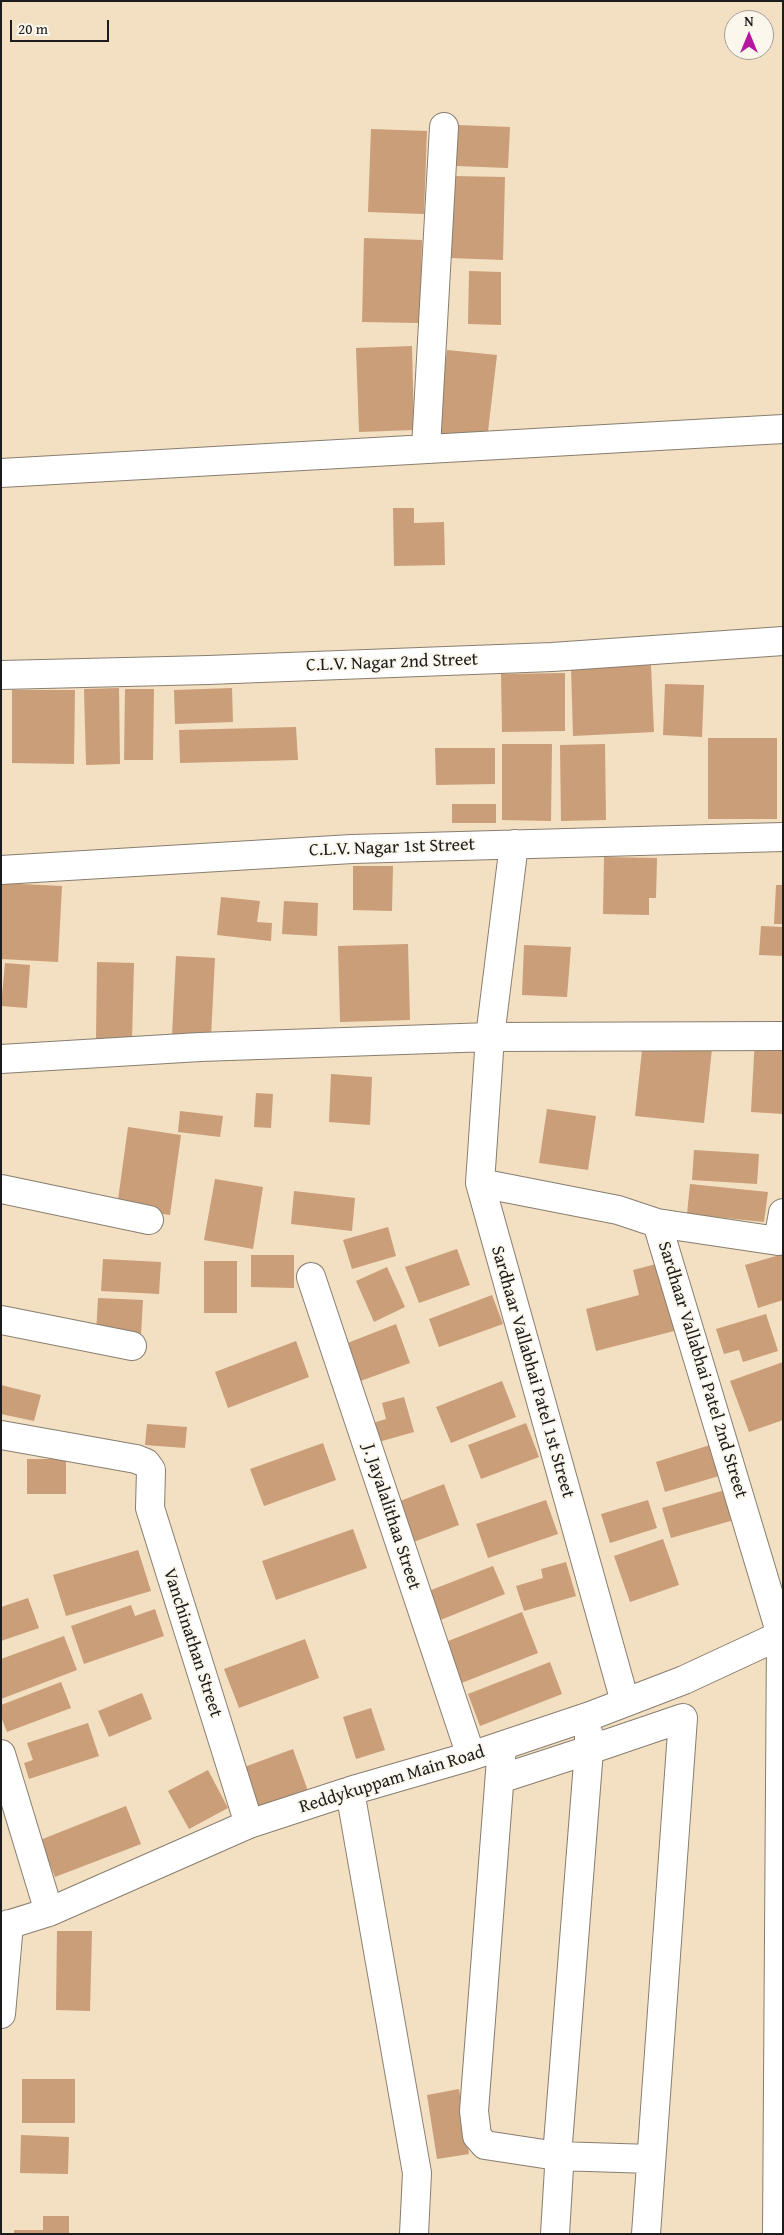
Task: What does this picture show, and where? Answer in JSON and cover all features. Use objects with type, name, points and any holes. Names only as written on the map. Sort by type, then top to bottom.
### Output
[{"type":"street","points":[[426,448],[444,127]]},
{"type":"street","points":[[1,473],[783,429]]},
{"type":"street","name":"C.L.V. Nagar 2nd Street","points":[[1,675],[208,670],[533,657],[783,641]]},
{"type":"street","name":"C.L.V. Nagar 1st Street","points":[[1,870],[352,849],[783,837]]},
{"type":"street","name":"Sardhaar Vallabhai Patel 1st Street","points":[[514,844],[490,1037],[480,1182],[625,1702]]},
{"type":"street","points":[[1,1059],[200,1047],[490,1037],[783,1036]]},
{"type":"street","name":"Sardhaar Vallabhai Patel 2nd Street","points":[[480,1182],[618,1210],[657,1223],[782,1635],[777,2234]]},
{"type":"street","points":[[1,1189],[149,1220]]},
{"type":"street","points":[[657,1223],[778,1241],[783,1213]]},
{"type":"street","name":"J. Jayalalithaa Street","points":[[311,1278],[472,1756]]},
{"type":"street","points":[[1,1320],[132,1346]]},
{"type":"street","name":"Vanchinathan Street","points":[[1,1435],[136,1459],[146,1463],[151,1470],[150,1508],[249,1824]]},
{"type":"street","name":"Reddykuppam Main Road","points":[[5,1925],[49,1912],[249,1824],[350,1791],[472,1756],[590,1716],[684,1680],[782,1635]]},
{"type":"street","points":[[646,2234],[683,1718],[684,1680]]},
{"type":"street","points":[[555,2234],[559,2168],[557,2156],[589,1750],[590,1716]]},
{"type":"street","points":[[500,1779],[683,1718]]},
{"type":"street","points":[[502,1746],[474,2111],[477,2136],[485,2145],[557,2156],[651,2159]]},
{"type":"street","points":[[1,1754],[49,1912]]},
{"type":"street","points":[[350,1791],[417,2173],[414,2234]]},
{"type":"street","points":[[1,2014],[5,1925]]},
{"type":"building","points":[[458,125],[510,127],[508,168],[456,166]]},
{"type":"building","points":[[371,129],[427,131],[424,214],[368,212]]},
{"type":"building","points":[[452,176],[505,177],[503,260],[450,258]]},
{"type":"building","points":[[364,238],[422,240],[420,323],[362,322]]},
{"type":"building","points":[[469,271],[501,272],[501,325],[468,324]]},
{"type":"building","points":[[412,346],[414,430],[359,432],[356,348]]},
{"type":"building","points":[[447,350],[497,355],[487,440],[436,434]]},
{"type":"building","points":[[393,508],[414,508],[414,523],[444,522],[445,565],[394,566]]},
{"type":"building","points":[[651,665],[654,732],[573,736],[571,668]]},
{"type":"building","points":[[565,673],[565,731],[502,732],[501,674]]},
{"type":"building","points":[[665,684],[704,685],[702,737],[663,735]]},
{"type":"building","points":[[119,688],[120,764],[86,765],[84,689]]},
{"type":"building","points":[[232,688],[233,722],[175,724],[174,690]]},
{"type":"building","points":[[125,689],[154,689],[153,760],[124,760]]},
{"type":"building","points":[[12,690],[75,690],[74,764],[12,763]]},
{"type":"building","points":[[296,727],[298,760],[180,763],[179,730]]},
{"type":"building","points":[[708,738],[777,738],[777,819],[708,819]]},
{"type":"building","points":[[502,744],[552,744],[551,821],[502,820]]},
{"type":"building","points":[[605,744],[606,820],[561,821],[560,745]]},
{"type":"building","points":[[435,748],[495,748],[495,784],[436,785]]},
{"type":"building","points":[[452,804],[496,804],[496,823],[452,823]]},
{"type":"building","points":[[604,857],[657,858],[656,898],[649,898],[649,915],[603,914]]},
{"type":"building","points":[[353,866],[393,866],[392,911],[353,910]]},
{"type":"building","points":[[1,883],[62,886],[58,962],[1,959]]},
{"type":"building","points":[[776,885],[783,885],[783,924],[774,924]]},
{"type":"building","points":[[221,897],[260,901],[257,922],[272,923],[271,941],[217,935]]},
{"type":"building","points":[[284,901],[318,903],[317,936],[282,934]]},
{"type":"building","points":[[761,926],[783,927],[783,956],[759,955]]},
{"type":"building","points":[[408,944],[410,1020],[340,1022],[338,946]]},
{"type":"building","points":[[524,945],[571,947],[567,997],[522,995]]},
{"type":"building","points":[[176,956],[215,958],[211,1037],[172,1035]]},
{"type":"building","points":[[97,962],[134,963],[132,1041],[96,1040]]},
{"type":"building","points":[[5,963],[30,965],[27,1008],[1,1006]]},
{"type":"building","points":[[755,1037],[783,1039],[783,1114],[751,1112]]},
{"type":"building","points":[[643,1041],[712,1049],[704,1123],[635,1116]]},
{"type":"building","points":[[331,1074],[372,1077],[370,1125],[329,1122]]},
{"type":"building","points":[[256,1093],[273,1094],[271,1128],[254,1127]]},
{"type":"building","points":[[547,1109],[596,1116],[588,1170],[539,1163]]},
{"type":"building","points":[[180,1111],[223,1116],[220,1137],[178,1132]]},
{"type":"building","points":[[128,1127],[181,1135],[170,1215],[117,1207]]},
{"type":"building","points":[[694,1150],[759,1154],[757,1184],[692,1180]]},
{"type":"building","points":[[215,1179],[263,1187],[253,1249],[204,1240]]},
{"type":"building","points":[[690,1184],[768,1192],[764,1222],[687,1214]]},
{"type":"building","points":[[294,1191],[355,1198],[352,1231],[291,1224]]},
{"type":"building","points":[[388,1227],[396,1256],[352,1269],[343,1240]]},
{"type":"building","points":[[457,1249],[470,1285],[419,1303],[405,1267]]},
{"type":"building","points":[[783,1254],[783,1300],[758,1308],[745,1265]]},
{"type":"building","points":[[251,1255],[294,1255],[294,1288],[251,1287]]},
{"type":"building","points":[[103,1259],[161,1262],[159,1294],[101,1291]]},
{"type":"building","points":[[204,1261],[237,1261],[237,1313],[204,1313]]},
{"type":"building","points":[[660,1263],[678,1330],[596,1351],[586,1309],[639,1295],[633,1270]]},
{"type":"building","points":[[387,1267],[405,1307],[374,1322],[356,1281]]},
{"type":"building","points":[[492,1295],[503,1324],[439,1347],[429,1319]]},
{"type":"building","points":[[98,1298],[143,1300],[141,1335],[96,1333]]},
{"type":"building","points":[[766,1314],[778,1351],[743,1362],[739,1350],[724,1354],[716,1329]]},
{"type":"building","points":[[396,1324],[410,1363],[355,1383],[340,1346]]},
{"type":"building","points":[[296,1341],[309,1377],[228,1408],[215,1372]]},
{"type":"building","points":[[783,1362],[783,1420],[749,1432],[730,1381]]},
{"type":"building","points":[[502,1381],[516,1417],[451,1443],[436,1407]]},
{"type":"building","points":[[1,1385],[41,1395],[34,1421],[1,1414]]},
{"type":"building","points":[[404,1397],[414,1432],[375,1443],[369,1424],[386,1419],[382,1403]]},
{"type":"building","points":[[526,1423],[539,1457],[481,1479],[468,1445]]},
{"type":"building","points":[[147,1424],[187,1427],[185,1448],[145,1445]]},
{"type":"building","points":[[323,1443],[336,1480],[264,1506],[250,1469]]},
{"type":"building","points":[[710,1445],[719,1476],[665,1492],[656,1462]]},
{"type":"building","points":[[27,1459],[66,1459],[66,1494],[27,1494]]},
{"type":"building","points":[[444,1484],[459,1525],[411,1543],[395,1503]]},
{"type":"building","points":[[725,1490],[734,1520],[671,1538],[662,1508]]},
{"type":"building","points":[[546,1500],[558,1534],[488,1558],[476,1524]]},
{"type":"building","points":[[648,1500],[657,1528],[610,1543],[601,1514]]},
{"type":"building","points":[[353,1529],[367,1568],[276,1600],[262,1561]]},
{"type":"building","points":[[663,1539],[679,1585],[630,1602],[614,1556]]},
{"type":"building","points":[[138,1550],[151,1591],[66,1616],[53,1575]]},
{"type":"building","points":[[566,1562],[576,1596],[524,1611],[516,1586],[543,1578],[541,1569]]},
{"type":"building","points":[[493,1566],[505,1594],[438,1621],[426,1592]]},
{"type":"building","points":[[28,1598],[39,1628],[1,1641],[1,1607]]},
{"type":"building","points":[[131,1605],[135,1616],[155,1609],[164,1636],[84,1664],[71,1626]]},
{"type":"building","points":[[522,1612],[538,1653],[459,1684],[443,1643]]},
{"type":"building","points":[[64,1636],[77,1670],[1,1699],[1,1659]]},
{"type":"building","points":[[305,1639],[319,1678],[239,1708],[224,1669]]},
{"type":"building","points":[[550,1662],[562,1694],[480,1726],[468,1694]]},
{"type":"building","points":[[61,1682],[71,1708],[7,1732],[1,1717],[1,1705]]},
{"type":"building","points":[[142,1693],[152,1719],[109,1737],[98,1711]]},
{"type":"building","points":[[371,1708],[385,1750],[356,1759],[343,1717]]},
{"type":"building","points":[[88,1723],[99,1756],[29,1779],[24,1763],[33,1760],[27,1743]]},
{"type":"building","points":[[293,1749],[308,1791],[254,1811],[239,1769]]},
{"type":"building","points":[[208,1770],[228,1808],[189,1829],[168,1791]]},
{"type":"building","points":[[126,1806],[141,1844],[55,1877],[40,1840]]},
{"type":"building","points":[[57,1931],[92,1931],[90,2011],[56,2010]]},
{"type":"building","points":[[22,2079],[75,2079],[75,2123],[22,2123]]},
{"type":"building","points":[[459,2089],[469,2154],[437,2159],[427,2095]]},
{"type":"building","points":[[21,2135],[69,2137],[68,2174],[20,2173]]},
{"type":"building","points":[[43,2216],[69,2216],[69,2234],[14,2234],[14,2230],[43,2230]]}]
